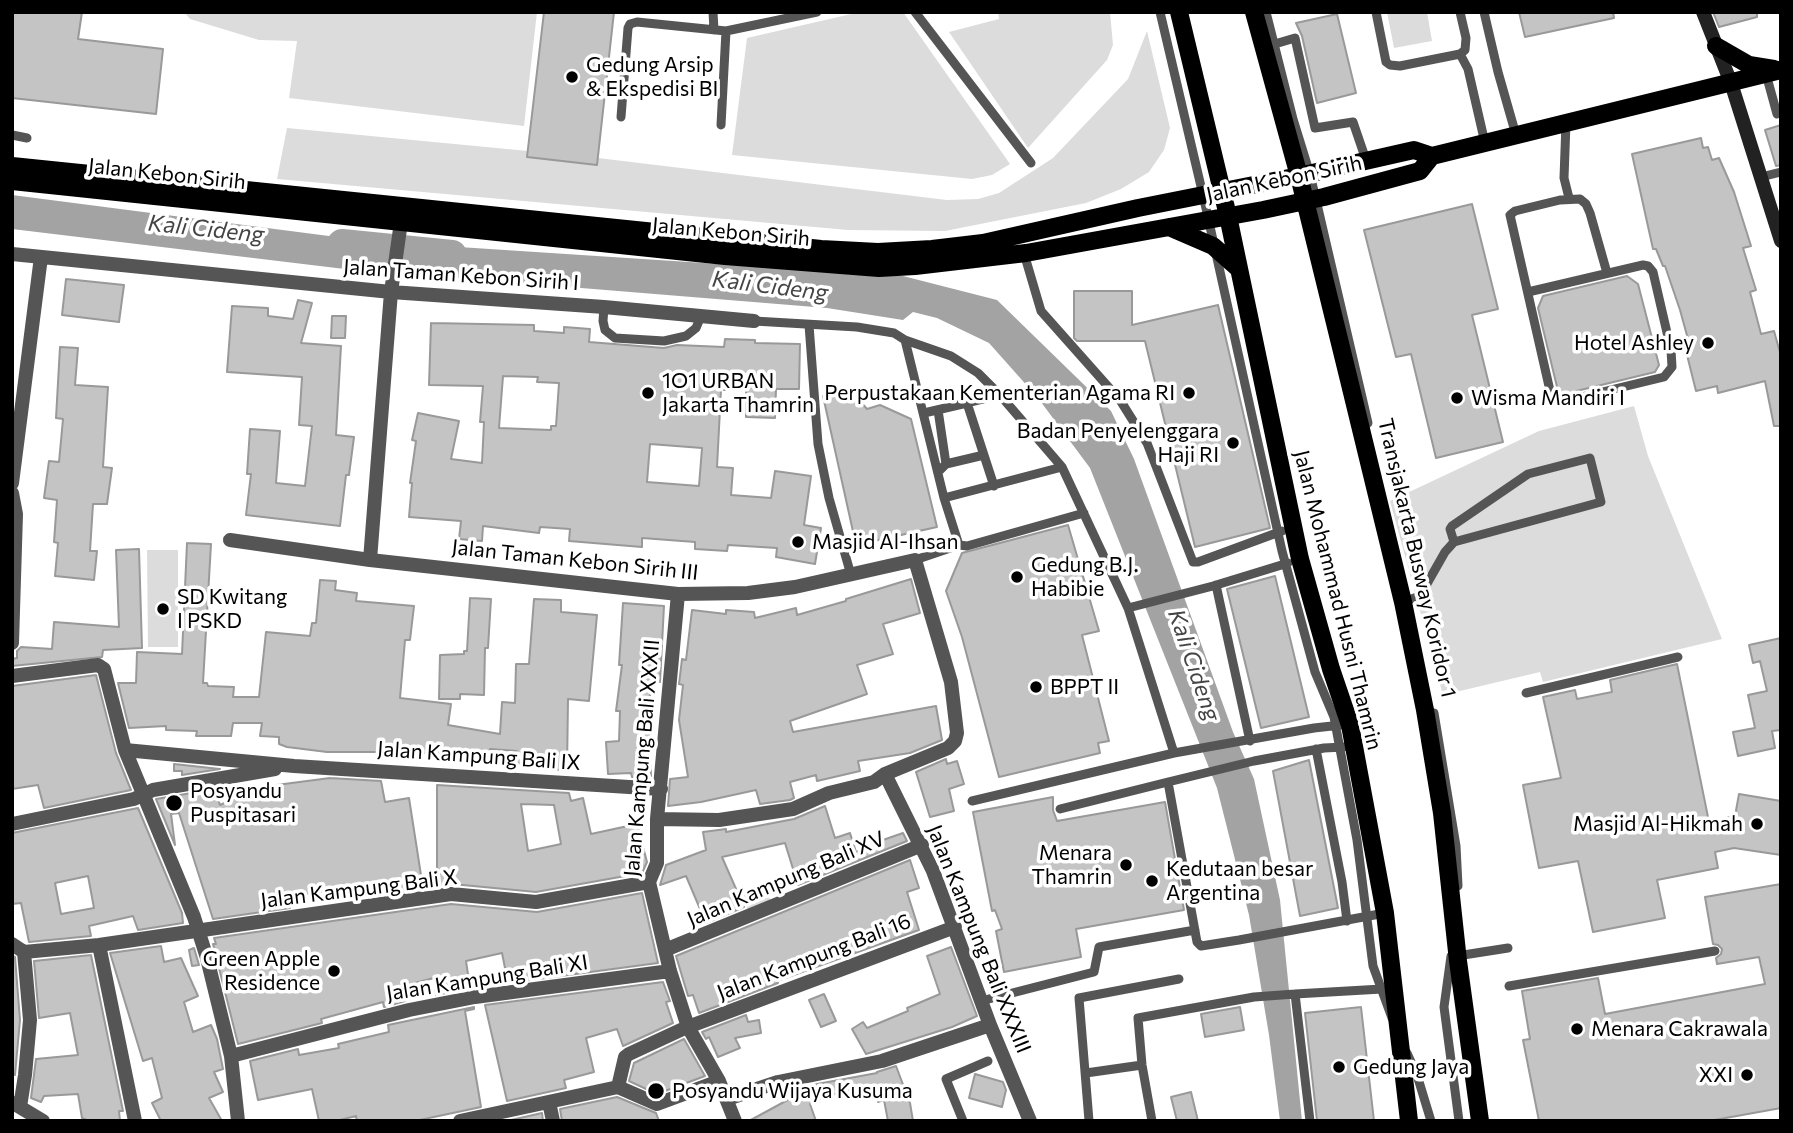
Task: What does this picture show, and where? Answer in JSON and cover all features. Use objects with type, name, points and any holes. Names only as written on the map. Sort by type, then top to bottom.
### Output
[{"type":"main road","name":"Jalan Mohammad Husni Thamrin","points":[[1179,12],[1228,216],[1293,561],[1331,669],[1388,990],[1401,1038],[1409,1121]]},
{"type":"main road","points":[[1254,12],[1268,46],[1305,175],[1406,602],[1442,813],[1457,956],[1480,1121]]},
{"type":"main road","points":[[1716,46],[1749,65],[1776,71]]},
{"type":"main road","name":"Jalan Kebon Sirih","points":[[12,166],[821,249],[932,249],[983,243],[1023,244],[1138,208],[1414,150],[1432,156],[1776,71]]},
{"type":"main road","name":"Jalan Kebon Sirih","points":[[12,181],[400,228],[879,268],[915,266],[1023,244],[1169,227],[1310,200],[1420,171],[1432,156]]},
{"type":"main road","points":[[1169,227],[1213,246],[1239,269]]},
{"type":"street","points":[[1703,12],[1731,83],[1781,241]]},
{"type":"street","points":[[370,560],[391,292],[400,228]]},
{"type":"street","name":"Jalan Taman Kebon Sirih I","points":[[12,254],[391,292],[604,306],[754,321]]},
{"type":"street","points":[[12,483],[41,257]]},
{"type":"street","points":[[12,493],[12,643]]},
{"type":"street","name":"Jalan Taman Kebon Sirih III","points":[[230,540],[370,560],[678,594],[748,593],[795,587],[915,560]]},
{"type":"street","points":[[657,818],[719,820],[793,809],[830,793],[874,782],[885,774],[948,748],[956,741],[951,682],[915,560]]},
{"type":"street","name":"Jalan Kampung Bali XXXII","points":[[678,594],[657,818],[657,863],[649,882],[670,971],[688,1027],[719,1081],[735,1121]]},
{"type":"street","points":[[12,676],[98,665],[104,669],[125,750],[199,932],[231,1056],[238,1121]]},
{"type":"street","name":"Jalan Kampung Bali IX","points":[[125,750],[294,765],[661,789]]},
{"type":"street","name":"Jalan Kampung Bali IX","points":[[12,824],[134,799],[153,790],[294,765]]},
{"type":"street","name":"Jalan Kampung Bali XXXIII","points":[[885,774],[922,845],[981,1002],[1030,1121]]},
{"type":"street","name":"Jalan Kampung Bali XV","points":[[665,950],[922,845]]},
{"type":"street","name":"Jalan Kampung Bali X","points":[[18,948],[99,945],[451,894],[536,902],[649,882]]},
{"type":"street","name":"Jalan Kampung Bali 16","points":[[618,1087],[626,1055],[688,1027],[954,927]]},
{"type":"street","points":[[99,945],[135,1121]]},
{"type":"street","points":[[18,948],[30,1020],[25,1075],[16,1105],[43,1121]]},
{"type":"street","name":"Jalan Kampung Bali XI","points":[[231,1056],[409,1010],[475,997],[670,971]]},
{"type":"street","points":[[727,1099],[798,1077],[882,1061],[990,1025]]},
{"type":"street","points":[[460,1121],[618,1087],[657,1104],[719,1081]]},
{"type":"street","points":[[549,1102],[553,1121]]},
{"type":"lane","points":[[646,23],[647,12]]},
{"type":"lane","points":[[713,12],[714,30]]},
{"type":"lane","points":[[621,117],[630,24],[637,22],[726,31],[817,12]]},
{"type":"lane","points":[[915,12],[1031,163]]},
{"type":"lane","points":[[1023,244],[1041,311],[1120,400],[1147,443],[1193,562],[1286,529],[1213,246],[1160,12]]},
{"type":"lane","points":[[1266,12],[1268,46],[1295,38],[1315,128],[1353,122],[1366,160]]},
{"type":"lane","points":[[1376,12],[1383,56],[1390,65],[1400,66],[1460,54],[1465,50],[1460,12]]},
{"type":"lane","points":[[1484,12],[1517,135]]},
{"type":"lane","points":[[721,125],[726,31]]},
{"type":"lane","points":[[1460,54],[1468,69],[1485,143]]},
{"type":"lane","points":[[1776,71],[1777,114]]},
{"type":"lane","points":[[1566,124],[1564,178],[1569,198]]},
{"type":"lane","points":[[12,135],[27,138]]},
{"type":"lane","points":[[1761,177],[1781,172]]},
{"type":"lane","points":[[1528,292],[1648,266],[1653,272],[1673,363],[1664,377],[1561,401],[1555,400],[1551,395],[1510,215],[1515,211],[1569,198],[1580,199],[1586,204],[1607,274]]},
{"type":"lane","points":[[604,306],[605,330],[615,338],[664,341],[686,336],[696,328],[701,316]]},
{"type":"lane","name":"Jalan Taman Kebon Sirih I","points":[[754,321],[857,327],[894,333],[905,340],[951,356],[978,373],[1000,395],[1062,467],[1130,607],[1175,753]]},
{"type":"lane","points":[[809,325],[818,444],[829,498],[851,575]]},
{"type":"lane","points":[[905,340],[944,498],[959,545]]},
{"type":"lane","points":[[924,413],[1000,395]]},
{"type":"lane","points":[[967,403],[994,486]]},
{"type":"lane","points":[[938,410],[946,464]]},
{"type":"lane","points":[[938,472],[946,464],[984,455]]},
{"type":"lane","points":[[1406,602],[1420,596],[1445,552],[1454,542],[1601,502],[1590,458],[1528,474],[1452,526],[1450,529],[1454,542]]},
{"type":"lane","points":[[944,498],[1062,467]]},
{"type":"lane","points":[[915,560],[959,545],[967,546],[1084,513]]},
{"type":"lane","points":[[1130,607],[1293,561]]},
{"type":"lane","points":[[1215,585],[1249,741]]},
{"type":"lane","points":[[1526,693],[1678,657]]},
{"type":"lane","points":[[972,802],[1175,753],[1342,725]]},
{"type":"lane","points":[[1060,809],[1254,761],[1315,749],[1346,747]]},
{"type":"lane","points":[[1315,749],[1342,881],[1347,921]]},
{"type":"lane","points":[[1168,782],[1184,858],[1197,942],[1201,946],[1376,915]]},
{"type":"lane","points":[[981,1002],[1094,972],[1099,947],[1195,930]]},
{"type":"lane","points":[[1455,931],[1444,1007],[1459,1121]]},
{"type":"lane","points":[[1457,956],[1508,948]]},
{"type":"lane","points":[[1509,986],[1714,951]]},
{"type":"lane","points":[[1089,1121],[1079,998],[1179,979]]},
{"type":"lane","points":[[1152,1121],[1142,1065],[1138,1018],[1254,997],[1388,990]]},
{"type":"lane","points":[[1294,994],[1310,1121]]},
{"type":"lane","points":[[1401,1038],[1417,1075],[1431,1121]]},
{"type":"lane","points":[[963,1121],[946,1079],[988,1061]]},
{"type":"lane","points":[[1086,1073],[1142,1065]]},
{"type":"shaded area","points":[[184,12],[537,12],[524,126],[289,98],[297,41],[259,40],[190,19]]},
{"type":"shaded area","points":[[860,12],[903,12],[1010,164],[992,175],[972,179],[732,155],[747,38]]},
{"type":"shaded area","points":[[998,12],[1110,12],[1113,45],[1107,60],[1028,148],[949,32],[999,19]]},
{"type":"shaded area","points":[[1387,12],[1427,12],[1432,41],[1394,48]]},
{"type":"shaded area","points":[[1147,31],[1170,128],[1164,150],[1149,172],[1121,189],[1086,203],[945,231],[848,230],[277,179],[287,128],[528,151],[528,157],[597,165],[598,158],[947,200],[978,199],[999,193],[1053,158],[1128,79]]},
{"type":"shaded area","points":[[1634,406],[1648,456],[1722,639],[1543,682],[1540,672],[1443,695],[1390,501],[1539,431]]},
{"type":"shaded area","points":[[147,550],[178,550],[178,647],[148,647]]},
{"type":"shaded area","points":[[765,887],[775,911],[752,920],[742,896]]},
{"type":"water","points":[[12,195],[383,243],[378,273],[12,229]]},
{"type":"water","points":[[413,244],[903,276],[997,300],[1111,411],[1134,459],[1233,732],[1254,779],[1280,900],[1302,1121],[1280,1121],[1249,915],[1217,788],[1090,468],[1038,398],[989,343],[937,318],[913,312],[903,320],[827,308],[409,274]]},
{"type":"building","points":[[13,12],[82,12],[78,39],[163,49],[156,114],[12,98]]},
{"type":"building","name":"Gedung Arsip & Ekspedisi BI","points":[[544,12],[614,12],[597,165],[527,157]]},
{"type":"building","points":[[1519,12],[1613,12],[1614,18],[1525,37]]},
{"type":"building","points":[[1713,12],[1757,12],[1757,17],[1719,27]]},
{"type":"building","points":[[1337,14],[1356,93],[1317,103],[1302,36],[1296,23]]},
{"type":"building","points":[[1781,125],[1781,165],[1776,166],[1765,130]]},
{"type":"building","points":[[1701,138],[1703,148],[1708,147],[1712,160],[1719,158],[1734,192],[1751,246],[1743,248],[1756,290],[1750,292],[1761,334],[1774,331],[1781,356],[1781,426],[1774,426],[1765,381],[1718,393],[1717,386],[1696,391],[1686,351],[1691,350],[1680,310],[1665,266],[1656,249],[1653,249],[1632,154]]},
{"type":"building","points":[[1472,204],[1498,309],[1472,315],[1503,442],[1436,458],[1411,354],[1396,357],[1364,230]]},
{"type":"building","points":[[1627,276],[1638,284],[1659,365],[1655,372],[1564,394],[1558,391],[1538,308],[1543,296]]},
{"type":"building","points":[[66,279],[124,285],[119,322],[62,315]]},
{"type":"building","points":[[1074,291],[1132,291],[1132,325],[1218,305],[1270,528],[1195,547],[1145,341],[1077,341],[1074,338]]},
{"type":"building","points":[[298,300],[312,303],[301,343],[341,346],[336,435],[354,437],[340,526],[246,515],[251,474],[247,474],[250,429],[280,431],[276,483],[305,486],[312,426],[299,425],[302,377],[227,372],[232,306],[268,308],[268,316],[293,319]]},
{"type":"building","points":[[332,316],[346,316],[345,338],[331,338]]},
{"type":"building","points":[[431,323],[534,325],[534,331],[564,333],[564,327],[590,329],[589,342],[664,348],[677,345],[724,347],[725,339],[800,344],[799,389],[776,389],[775,418],[746,417],[746,390],[721,390],[717,467],[733,468],[731,495],[771,498],[775,471],[811,476],[804,525],[821,528],[815,564],[776,557],[777,548],[728,545],[727,551],[695,549],[695,542],[642,538],[642,547],[569,541],[570,529],[540,527],[539,533],[483,526],[482,541],[459,539],[461,521],[409,517],[410,483],[416,441],[412,440],[418,413],[459,421],[451,459],[482,463],[484,422],[480,422],[483,386],[429,385]],"holes":[[[503,376],[538,377],[537,382],[559,383],[556,426],[551,426],[551,430],[499,428]],[[650,444],[702,448],[699,486],[647,482]]]},
{"type":"building","points":[[60,347],[78,348],[75,385],[108,387],[103,467],[112,468],[107,504],[93,504],[90,551],[97,551],[94,580],[55,576],[58,543],[54,542],[57,500],[44,498],[49,461],[59,462],[63,419],[56,418]]},
{"type":"building","points":[[851,391],[867,409],[880,405],[911,419],[937,527],[856,545],[823,396]]},
{"type":"building","name":"BPPT II","points":[[1068,525],[1099,631],[1082,635],[1109,741],[1098,743],[1100,753],[999,777],[962,637],[946,591],[962,553]]},
{"type":"building","points":[[187,543],[211,544],[203,683],[208,686],[234,687],[233,697],[259,697],[266,632],[310,636],[312,623],[316,623],[320,580],[336,581],[335,590],[357,593],[356,601],[414,606],[410,640],[405,640],[400,698],[451,704],[448,725],[500,734],[502,702],[515,703],[516,664],[529,664],[534,599],[561,600],[561,612],[597,615],[589,701],[568,699],[567,771],[517,763],[517,751],[490,749],[489,758],[446,751],[445,755],[411,752],[327,752],[287,747],[279,744],[279,737],[260,736],[262,723],[233,723],[231,736],[196,736],[197,731],[166,730],[166,726],[129,728],[118,683],[136,683],[137,652],[182,654]]},
{"type":"building","points":[[139,549],[142,648],[103,650],[102,657],[12,666],[12,659],[17,658],[17,651],[21,647],[52,649],[54,622],[119,627],[116,550]]},
{"type":"building","points":[[1275,576],[1309,717],[1261,728],[1227,589]]},
{"type":"building","points":[[911,579],[920,613],[883,624],[893,654],[857,665],[867,694],[790,721],[793,732],[936,706],[942,740],[910,753],[858,761],[860,771],[817,781],[816,775],[790,782],[794,798],[790,800],[760,804],[756,790],[668,806],[670,779],[688,777],[679,720],[683,685],[679,684],[682,659],[686,660],[692,610],[726,614],[726,610],[754,612],[755,618],[796,608],[797,615]]},
{"type":"building","points":[[470,598],[491,599],[488,648],[485,648],[484,695],[460,694],[460,699],[439,699],[440,655],[464,654],[464,651],[467,651]]},
{"type":"building","points":[[623,603],[664,606],[660,682],[652,681],[647,720],[651,776],[608,774],[606,742],[619,741],[620,711],[616,711],[622,665],[619,665]]},
{"type":"building","points":[[1781,638],[1781,730],[1772,731],[1775,748],[1738,756],[1733,732],[1755,728],[1748,695],[1767,691],[1760,661],[1753,663],[1749,645]]},
{"type":"building","points":[[1677,664],[1709,822],[1735,816],[1739,794],[1781,801],[1781,855],[1734,848],[1715,852],[1718,868],[1657,880],[1665,918],[1593,932],[1578,861],[1539,868],[1523,785],[1561,778],[1543,697],[1575,690],[1577,699],[1612,692],[1610,680]]},
{"type":"building","points":[[96,675],[116,753],[131,790],[44,808],[38,785],[12,789],[12,686]]},
{"type":"building","points":[[946,759],[947,764],[957,761],[964,784],[949,789],[954,811],[930,817],[916,772]]},
{"type":"building","points":[[1309,760],[1338,908],[1300,916],[1273,771]]},
{"type":"building","points":[[174,764],[220,769],[182,775],[182,771],[174,771]]},
{"type":"building","points":[[330,778],[381,781],[385,802],[409,798],[423,888],[400,892],[398,883],[337,892],[337,889],[299,895],[300,898],[288,900],[290,908],[213,919],[179,813],[171,814],[175,845],[156,799],[215,789],[220,805],[261,787]]},
{"type":"building","points":[[437,785],[569,793],[571,801],[583,798],[591,834],[637,824],[647,862],[642,873],[536,892],[452,884],[437,886]],"holes":[[[521,804],[554,805],[561,844],[528,851]]]},
{"type":"building","points":[[1053,797],[1053,810],[1057,821],[1165,802],[1184,910],[1076,929],[1081,957],[1004,972],[996,931],[1002,929],[995,910],[992,911],[973,812]]},
{"type":"building","points":[[825,806],[835,838],[850,833],[856,852],[903,833],[907,841],[798,885],[785,843],[722,857],[744,907],[706,923],[686,876],[660,885],[666,865],[706,850],[703,832],[726,829],[726,832],[794,819]]},
{"type":"building","points":[[138,808],[182,913],[183,923],[138,930],[133,916],[89,926],[91,936],[29,942],[21,903],[12,904],[12,833]],"holes":[[[88,876],[94,908],[61,914],[55,883]]]},
{"type":"building","points":[[910,860],[919,888],[907,892],[919,930],[777,981],[778,983],[699,1013],[693,995],[688,996],[676,956]]},
{"type":"building","points":[[1781,884],[1781,1108],[1709,1121],[1539,1121],[1523,1040],[1530,1039],[1522,991],[1598,978],[1605,1014],[1765,984],[1759,957],[1717,964],[1716,958],[1722,949],[1713,944],[1705,897]]},
{"type":"building","points":[[642,893],[658,963],[508,983],[502,953],[466,961],[470,988],[436,995],[434,978],[403,986],[405,1001],[384,1007],[383,1002],[321,1019],[322,1023],[238,1044],[213,944],[216,944],[214,938],[451,904],[537,912]]},
{"type":"building","points":[[161,946],[164,962],[181,958],[198,996],[184,1002],[193,1032],[211,1025],[217,1039],[223,1069],[214,1072],[223,1092],[209,1098],[222,1121],[161,1121],[152,1103],[162,1098],[152,1058],[143,1061],[110,953]]},
{"type":"building","points":[[951,947],[977,1016],[952,1027],[866,1054],[852,1029],[863,1022],[867,1028],[940,994],[927,956]]},
{"type":"building","points":[[194,948],[199,965],[192,966],[189,950]]},
{"type":"building","points":[[91,955],[123,1111],[119,1111],[120,1121],[89,1121],[82,1118],[78,1094],[44,1096],[41,1102],[31,1098],[36,1059],[78,1055],[70,1013],[39,1018],[34,961]]},
{"type":"building","points":[[12,956],[15,957],[20,1020],[15,1075],[12,1074]]},
{"type":"building","points":[[663,982],[670,1001],[666,1002],[673,1023],[623,1046],[617,1029],[586,1038],[594,1072],[564,1080],[566,1088],[507,1101],[485,1005]]},
{"type":"building","points":[[824,994],[836,1021],[821,1027],[809,1000]]},
{"type":"building","points":[[474,1007],[465,1011],[481,1107],[415,1121],[357,1121],[356,1116],[336,1121],[319,1121],[312,1089],[258,1100],[250,1061],[298,1049],[299,1055],[339,1048],[338,1044],[389,1032],[388,1025]]},
{"type":"building","points":[[1240,1007],[1244,1030],[1205,1037],[1201,1014]]},
{"type":"building","name":"Gedung Jaya","points":[[1361,1007],[1374,1121],[1317,1121],[1305,1013]]},
{"type":"building","points":[[746,1015],[748,1022],[759,1020],[761,1033],[735,1038],[740,1048],[718,1057],[709,1037],[706,1039],[702,1032]]},
{"type":"building","points":[[684,1039],[705,1076],[657,1094],[629,1081],[634,1063]]},
{"type":"building","points":[[896,1066],[910,1103],[913,1121],[888,1121],[884,1100],[878,1102],[874,1089],[842,1092],[810,1104],[816,1121],[749,1121],[817,1084],[877,1073]]},
{"type":"building","points":[[975,1074],[1003,1082],[1006,1090],[1002,1107],[969,1098]]},
{"type":"building","points":[[1191,1092],[1198,1121],[1177,1121],[1171,1097]]},
{"type":"building","points":[[617,1097],[656,1113],[659,1121],[562,1121],[560,1109]]},
{"type":"building","points":[[542,1113],[543,1121],[511,1121],[511,1120]]},
{"type":"waterway","name":"Kali Cideng","points":[[342,244],[452,255]]},
{"type":"place","name":"Gedung Arsip & Ekspedisi BI","points":[[572,77]]},
{"type":"place","name":"Hotel Ashley","points":[[1708,343]]},
{"type":"place","name":"1O1 URBAN Jakarta Thamrin","points":[[648,393]]},
{"type":"place","name":"Perpustakaan Kementerian Agama RI","points":[[1189,393]]},
{"type":"place","name":"Wisma Mandiri I","points":[[1457,398]]},
{"type":"place","name":"Badan Penyelenggara Haji RI","points":[[1233,443]]},
{"type":"place","name":"Masjid Al-Ihsan","points":[[798,542]]},
{"type":"place","name":"Gedung B.J. Habibie","points":[[1017,577]]},
{"type":"place","name":"SD Kwitang I PSKD","points":[[163,609]]},
{"type":"place","name":"BPPT II","points":[[1036,687]]},
{"type":"place","name":"Posyandu Puspitasari","points":[[174,803]]},
{"type":"place","name":"Masjid Al-Hikmah","points":[[1757,824]]},
{"type":"place","name":"Menara Thamrin","points":[[1126,865]]},
{"type":"place","name":"Kedutaan besar Argentina","points":[[1152,881]]},
{"type":"place","name":"Green Apple Residence","points":[[334,971]]},
{"type":"place","name":"Menara Cakrawala","points":[[1577,1029]]},
{"type":"place","name":"Gedung Jaya","points":[[1339,1067]]},
{"type":"place","name":"XXI","points":[[1747,1075]]},
{"type":"place","name":"Posyandu Wijaya Kusuma","points":[[656,1091]]}]
